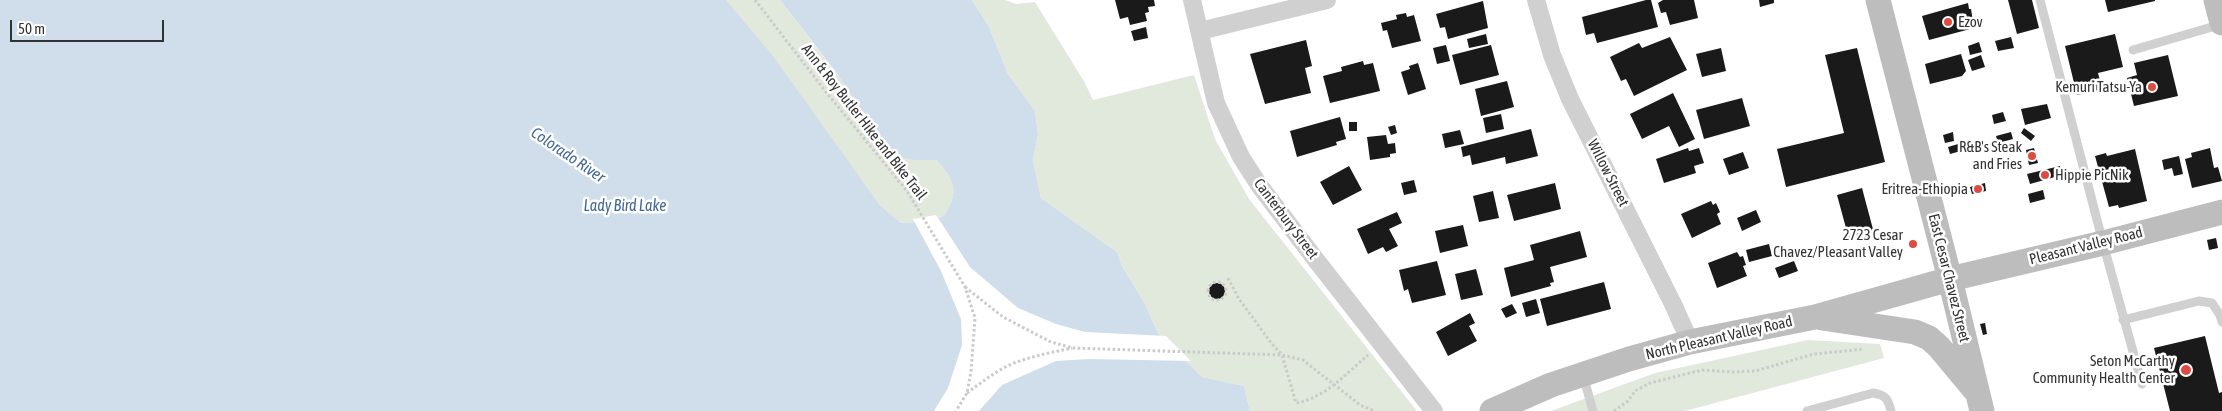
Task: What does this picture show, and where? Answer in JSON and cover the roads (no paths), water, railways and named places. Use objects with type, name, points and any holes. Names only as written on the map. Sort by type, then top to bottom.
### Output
[{"type":"main road","name":"East Cesar Chavez Street","points":[[1878,0],[1980,402]]},
{"type":"main road","points":[[2216,0],[2222,23]]},
{"type":"main road","name":"Pleasant Valley Road","points":[[1950,278],[2102,244],[2222,212]]},
{"type":"main road","name":"North Pleasant Valley Road","points":[[1492,411],[1582,373],[1690,342],[1815,317],[1950,278]]},
{"type":"main road","points":[[1815,317],[1915,332],[1929,338],[1980,402]]},
{"type":"street","name":"Canterbury Street","points":[[1192,0],[1216,103],[1241,158],[1316,260],[1434,411]]},
{"type":"street","points":[[1200,32],[1327,0]]},
{"type":"street","name":"Willow Street","points":[[1536,0],[1552,55],[1570,99],[1673,304],[1690,342]]},
{"type":"lane","points":[[2040,0],[2102,244],[2142,384]]},
{"type":"lane","points":[[2133,50],[2222,23]]},
{"type":"lane","points":[[2123,320],[2199,301],[2212,303],[2222,322]]},
{"type":"lane","points":[[1582,373],[1593,411]]},
{"type":"lane","points":[[1807,411],[1873,393],[1883,394],[1888,399],[1891,411]]},
{"type":"water","name":"Lady Bird Lake","points":[[0,0],[726,0],[773,56],[879,204],[901,223],[929,221],[944,215],[952,201],[952,182],[936,160],[914,160],[893,155],[835,71],[780,0],[972,0],[989,27],[1008,74],[1035,111],[1038,134],[1033,160],[1041,198],[1117,252],[1122,266],[1144,302],[1158,333],[1202,377],[1244,386],[1250,411],[0,411]]},
{"type":"place","name":"Ezov","points":[[1948,22]]},
{"type":"place","name":"Kemuri Tatsu-Ya","points":[[2152,87]]},
{"type":"place","name":"R&B's Steak and Fries","points":[[2032,156]]},
{"type":"place","name":"Hippie PicNik","points":[[2045,175]]},
{"type":"place","name":"Eritrea-Ethiopia","points":[[1978,189]]},
{"type":"place","name":"2723 Cesar Chavez/Pleasant Valley","points":[[1913,244]]},
{"type":"place","name":"Seton McCarthy Community Health Center","points":[[2186,370]]},
{"type":"water label","name":"Colorado River","points":[[568,155]]}]
